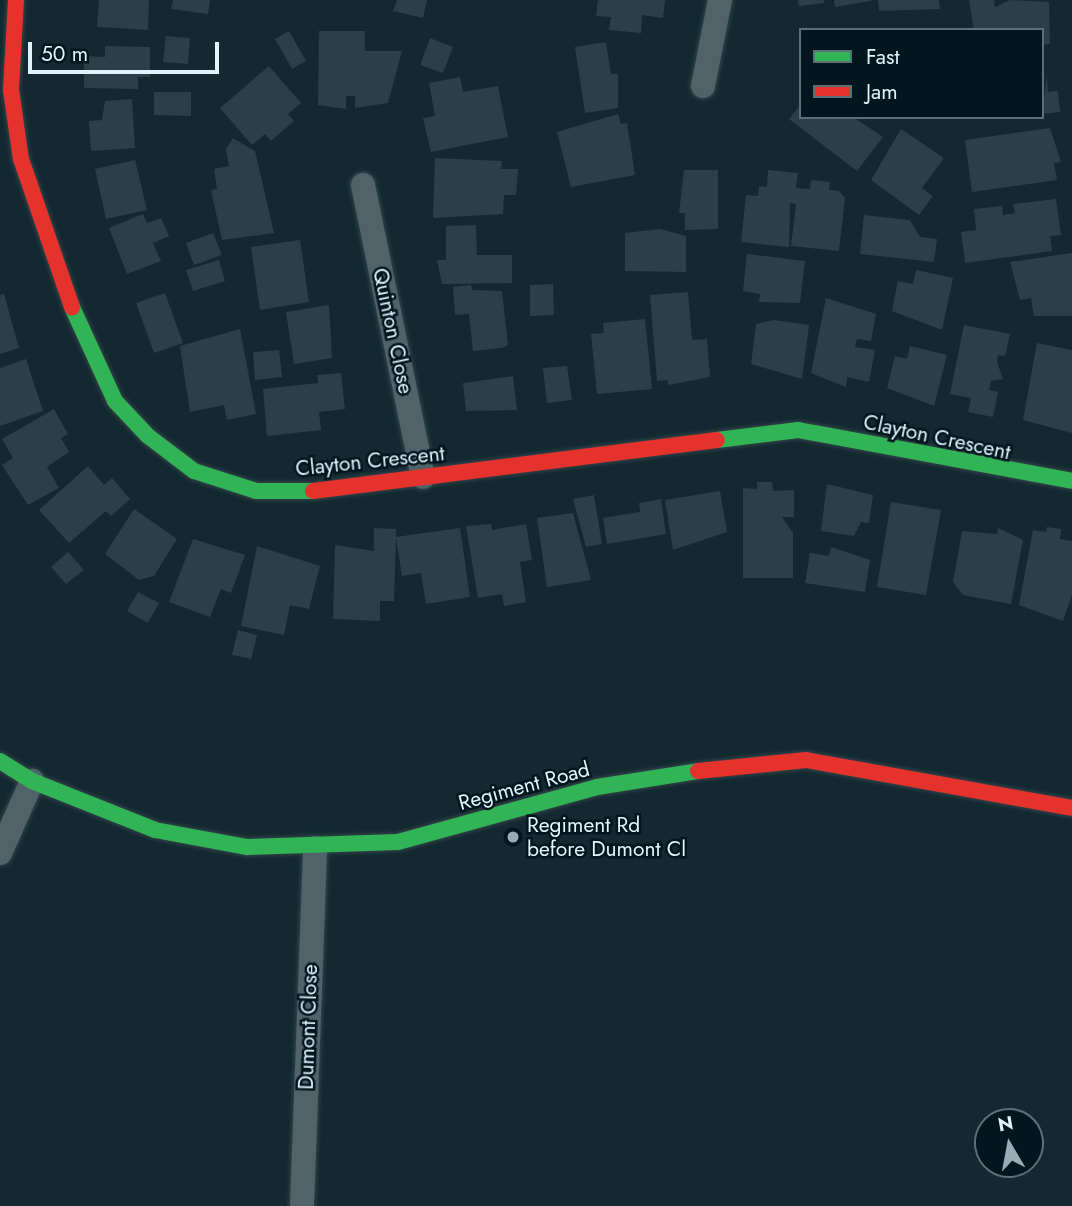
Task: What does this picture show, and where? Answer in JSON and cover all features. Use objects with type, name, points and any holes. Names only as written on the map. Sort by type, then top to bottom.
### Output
[{"type":"street","name":"Clayton Crescent","points":[[16,0],[11,90],[22,159],[87,351],[116,401],[148,436],[194,471],[256,491],[327,491],[798,430],[1072,481]]},
{"type":"street","points":[[703,86],[720,0]]},
{"type":"street","name":"Quinton Close","points":[[363,185],[423,477]]},
{"type":"street","name":"Regiment Road","points":[[0,761],[32,781],[155,830],[247,847],[316,848],[398,842],[597,787],[765,760],[806,760],[1072,808]]},
{"type":"street","points":[[0,853],[32,781]]},
{"type":"street","name":"Dumont Close","points":[[302,1206],[316,848]]},
{"type":"building","points":[[99,0],[149,0],[148,30],[97,27]]},
{"type":"building","points":[[173,0],[210,0],[208,14],[171,9]]},
{"type":"building","points":[[397,0],[427,0],[423,18],[393,11]]},
{"type":"building","points":[[598,0],[665,0],[663,18],[642,15],[641,33],[609,30],[611,17],[596,16]]},
{"type":"building","points":[[798,0],[824,0],[824,3],[799,6]]},
{"type":"building","points":[[834,0],[871,0],[871,1],[835,7]]},
{"type":"building","points":[[878,0],[939,0],[940,9],[879,11]]},
{"type":"building","points":[[969,0],[994,0],[995,7],[1010,0],[1049,2],[1050,44],[1044,45],[1044,28],[974,28]]},
{"type":"building","points":[[289,31],[306,61],[292,69],[275,39]]},
{"type":"building","points":[[319,31],[365,31],[365,51],[402,51],[388,103],[355,108],[355,96],[346,96],[346,109],[318,105]]},
{"type":"building","points":[[166,36],[190,38],[188,64],[163,62]]},
{"type":"building","points":[[430,38],[453,47],[443,73],[420,65]]},
{"type":"building","points":[[606,42],[611,74],[618,74],[618,108],[585,113],[575,47]]},
{"type":"building","points":[[105,46],[150,47],[150,77],[138,77],[138,89],[84,88],[84,56],[105,57]]},
{"type":"building","points":[[269,66],[301,103],[288,114],[294,121],[271,141],[265,134],[252,145],[220,108]]},
{"type":"building","points":[[1047,76],[1048,92],[1058,91],[1060,112],[1044,114]]},
{"type":"building","points":[[460,77],[463,92],[498,86],[508,137],[431,152],[423,118],[435,116],[429,83]]},
{"type":"building","points":[[154,92],[191,92],[191,116],[154,115]]},
{"type":"building","points":[[132,99],[135,148],[91,151],[89,121],[102,120],[105,101]]},
{"type":"building","points":[[799,106],[799,119],[856,119],[883,137],[857,171],[789,119]]},
{"type":"building","points":[[618,114],[621,124],[627,123],[635,175],[571,187],[557,132]]},
{"type":"building","points":[[1050,128],[1061,162],[1054,163],[1057,180],[972,192],[965,140]]},
{"type":"building","points":[[901,129],[944,158],[922,188],[933,196],[919,215],[871,180]]},
{"type":"building","points":[[233,138],[255,151],[274,233],[222,240],[211,190],[217,189],[214,169],[229,166],[226,149]]},
{"type":"building","points":[[435,158],[502,161],[501,169],[518,169],[516,195],[504,195],[503,214],[433,218]]},
{"type":"building","points":[[135,160],[147,210],[106,219],[95,169]]},
{"type":"building","points":[[684,170],[718,170],[718,229],[685,230],[685,213],[679,213]]},
{"type":"building","points":[[768,170],[798,173],[796,188],[810,189],[811,180],[830,182],[829,190],[839,191],[845,198],[839,251],[791,246],[796,204],[790,203],[789,247],[741,242],[746,195],[758,196],[759,186],[767,187]]},
{"type":"building","points":[[1056,199],[1061,235],[1050,236],[1052,251],[965,263],[961,232],[976,230],[974,209],[1002,206],[1003,215],[1015,213],[1013,204]]},
{"type":"building","points":[[143,214],[147,223],[161,218],[169,236],[153,243],[161,261],[127,274],[109,228]]},
{"type":"building","points":[[864,215],[910,220],[920,237],[937,239],[934,262],[860,254]]},
{"type":"building","points":[[476,225],[477,255],[512,255],[512,283],[442,284],[437,260],[446,260],[446,226]]},
{"type":"building","points":[[660,229],[686,236],[686,272],[625,271],[625,233]]},
{"type":"building","points":[[213,233],[222,255],[194,265],[186,243]]},
{"type":"building","points":[[300,240],[309,302],[260,310],[251,247]]},
{"type":"building","points":[[1072,253],[1072,316],[1034,316],[1031,298],[1020,300],[1010,262]]},
{"type":"building","points":[[747,254],[805,261],[800,303],[759,302],[760,294],[743,291]]},
{"type":"building","points":[[219,260],[225,281],[193,291],[186,270]]},
{"type":"building","points":[[916,270],[953,278],[942,330],[892,311],[898,281],[913,284]]},
{"type":"building","points":[[553,284],[554,315],[530,316],[530,285]]},
{"type":"building","points":[[471,285],[472,290],[502,291],[508,345],[473,351],[469,314],[455,315],[453,287]]},
{"type":"building","points":[[688,292],[692,340],[707,339],[710,377],[668,385],[668,380],[657,381],[650,295]]},
{"type":"building","points":[[165,293],[183,343],[154,353],[136,303]]},
{"type":"building","points":[[4,294],[19,348],[0,354],[0,295]]},
{"type":"building","points":[[826,298],[876,314],[871,341],[857,339],[855,347],[875,350],[869,382],[847,377],[846,387],[811,373]]},
{"type":"building","points":[[329,305],[332,358],[294,364],[286,312]]},
{"type":"building","points":[[645,319],[652,389],[597,394],[591,334],[604,333],[603,323]]},
{"type":"building","points":[[774,320],[809,325],[802,379],[751,364],[756,324]]},
{"type":"building","points":[[964,325],[1010,334],[1005,356],[998,355],[997,362],[1003,379],[991,381],[989,390],[998,392],[993,417],[968,412],[971,398],[950,394]]},
{"type":"building","points":[[240,329],[256,414],[227,420],[224,405],[190,412],[180,346]]},
{"type":"building","points":[[1037,343],[1072,350],[1072,433],[1023,420]]},
{"type":"building","points":[[910,346],[947,355],[934,406],[887,388],[895,356],[907,359]]},
{"type":"building","points":[[279,350],[282,377],[255,380],[253,352]]},
{"type":"building","points":[[26,359],[43,411],[0,426],[0,368]]},
{"type":"building","points":[[567,366],[572,400],[547,403],[543,368]]},
{"type":"building","points":[[341,373],[345,409],[319,412],[321,430],[267,436],[263,389],[318,383],[317,375]]},
{"type":"building","points":[[513,376],[517,410],[466,411],[463,383]]},
{"type":"building","points":[[54,409],[68,434],[61,438],[69,452],[47,467],[59,488],[28,505],[2,465],[13,458],[2,439]]},
{"type":"building","points":[[88,466],[104,485],[112,478],[130,499],[111,516],[106,511],[69,543],[39,510]]},
{"type":"building","points":[[757,482],[772,482],[773,491],[794,490],[794,517],[782,517],[793,533],[793,578],[743,578],[743,488],[757,489]]},
{"type":"building","points":[[827,484],[873,495],[869,523],[861,522],[854,536],[821,531]]},
{"type":"building","points":[[720,491],[727,532],[673,550],[665,500]]},
{"type":"building","points":[[594,495],[602,544],[586,547],[573,499]]},
{"type":"building","points":[[661,499],[666,534],[607,544],[603,518],[640,512],[639,503]]},
{"type":"building","points":[[891,502],[941,510],[926,595],[877,587]]},
{"type":"building","points":[[134,509],[177,539],[154,576],[139,580],[105,554]]},
{"type":"building","points":[[573,513],[591,580],[547,587],[537,518]]},
{"type":"building","points":[[491,524],[492,530],[526,524],[532,560],[520,562],[526,602],[504,606],[502,594],[478,598],[466,526]]},
{"type":"building","points":[[1047,527],[1061,529],[1060,539],[1072,541],[1072,595],[1063,621],[1019,605],[1033,530],[1046,532]]},
{"type":"building","points":[[374,528],[396,529],[396,537],[460,528],[470,597],[426,604],[421,573],[402,576],[396,538],[394,601],[380,601],[380,621],[333,619],[335,545],[374,551]]},
{"type":"building","points":[[998,528],[1023,540],[1011,604],[963,595],[953,582],[962,531],[997,534]]},
{"type":"building","points":[[193,539],[245,555],[231,593],[221,589],[210,617],[169,602]]},
{"type":"building","points":[[257,546],[320,566],[309,609],[290,605],[284,635],[241,626]]},
{"type":"building","points":[[831,547],[870,560],[865,592],[805,583],[810,553],[829,556]]},
{"type":"building","points":[[68,552],[84,570],[66,584],[51,567]]},
{"type":"building","points":[[138,592],[159,603],[148,623],[127,611]]},
{"type":"building","points":[[238,630],[257,635],[251,659],[232,655]]},
{"type":"traffic: fast","points":[[72,307],[115,401],[148,436],[194,471],[256,491],[313,491]]},
{"type":"traffic: fast","points":[[717,440],[798,430],[1072,481]]},
{"type":"traffic: fast","points":[[0,761],[32,781],[155,830],[247,847],[398,842],[597,787],[698,771]]},
{"type":"traffic: jam","points":[[16,0],[11,90],[21,159],[72,307]]},
{"type":"traffic: jam","points":[[313,491],[717,440]]},
{"type":"traffic: jam","points":[[698,771],[806,760],[1072,808]]},
{"type":"place","name":"Regiment Rd before Dumont Cl","points":[[513,837]]}]
